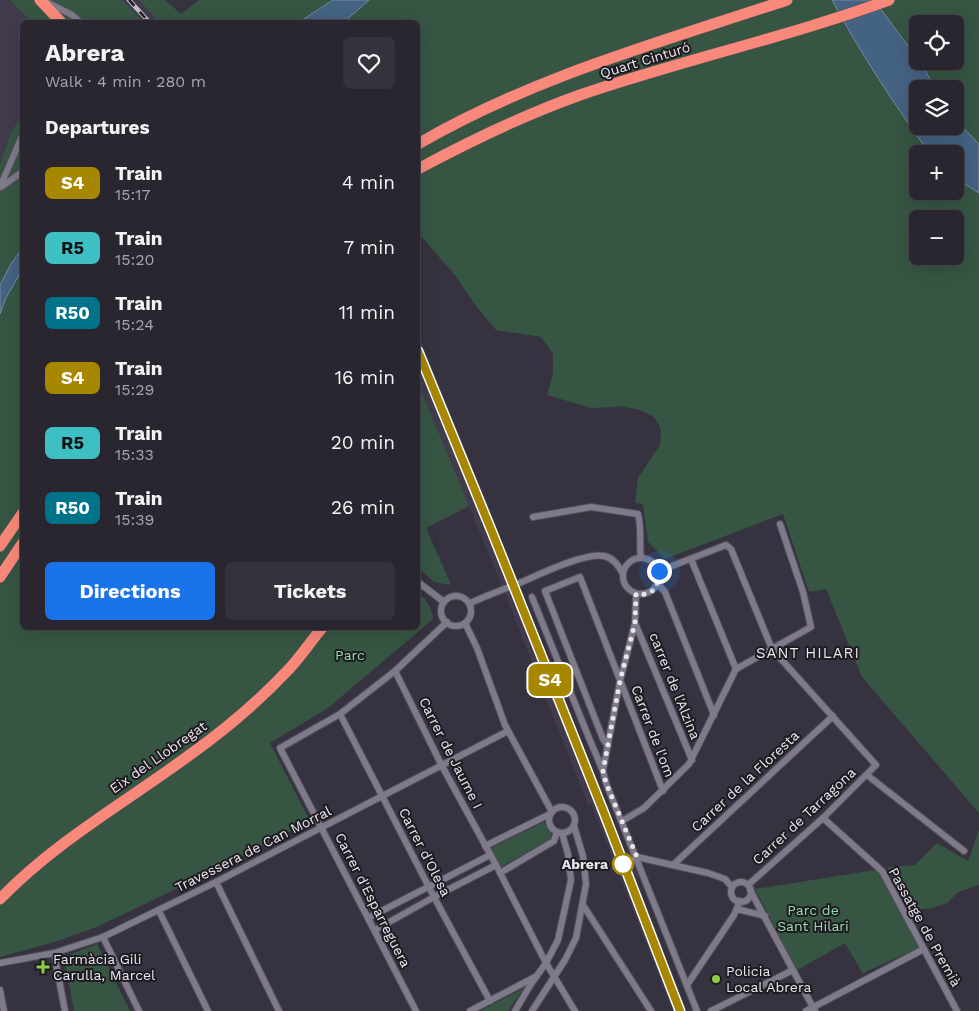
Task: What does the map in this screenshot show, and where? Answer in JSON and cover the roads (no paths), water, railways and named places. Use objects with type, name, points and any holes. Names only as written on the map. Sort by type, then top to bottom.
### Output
[{"type":"highway","points":[[40,0],[58,20]]},
{"type":"highway","name":"Quart Cinturó","points":[[420,143],[473,114],[547,82],[630,51],[787,0]]},
{"type":"highway","name":"Quart Cinturó","points":[[420,168],[516,120],[580,95],[818,24],[889,0]]},
{"type":"highway","points":[[0,546],[20,517]]},
{"type":"highway","points":[[0,578],[20,547]]},
{"type":"highway","name":"Eix del Llobregat","points":[[0,891],[48,847],[95,812],[153,773],[236,710],[276,675],[311,630]]},
{"type":"highway","name":"Eix del Llobregat","points":[[0,899],[74,834],[192,754],[257,702],[290,668],[320,630]]},
{"type":"street","points":[[44,0],[73,19]]},
{"type":"street","points":[[0,187],[20,141]]},
{"type":"street","points":[[0,187],[20,173]]},
{"type":"street","points":[[533,517],[591,507],[638,514],[641,525],[639,543],[641,558]]},
{"type":"street","points":[[622,821],[644,808],[692,760],[736,669],[812,627],[803,592],[780,524]]},
{"type":"street","points":[[659,571],[726,545],[731,549],[772,648],[833,716]]},
{"type":"street","points":[[470,603],[545,572],[593,556],[605,556],[617,562],[626,586],[636,594],[649,593],[658,584],[660,578],[659,571],[652,562],[641,558],[627,565],[623,574]]},
{"type":"street","points":[[691,559],[736,669]]},
{"type":"street","name":"Carrer de l'om","points":[[608,746],[603,739],[545,591],[580,577],[663,790]]},
{"type":"street","points":[[420,584],[444,602]]},
{"type":"street","points":[[658,584],[665,592],[714,715]]},
{"type":"street","points":[[603,771],[620,681],[635,623],[636,594]]},
{"type":"street","points":[[459,596],[470,603],[471,615],[465,623],[458,626],[447,622],[441,613],[444,602],[448,598],[459,596]]},
{"type":"street","points":[[532,597],[603,771],[606,783],[697,1011]]},
{"type":"street","points":[[340,714],[395,671],[447,622]]},
{"type":"street","points":[[465,623],[477,648],[508,731],[551,813],[549,818],[550,827],[560,833],[568,854],[572,880],[558,940],[546,963],[515,1011]]},
{"type":"street","name":"carrer de l'Alzina","points":[[635,623],[692,760]]},
{"type":"street","name":"Carrer de Jaume I","points":[[395,671],[442,766],[500,873]]},
{"type":"street","name":"Carrer d'Esparreguera","points":[[340,714],[280,748],[416,1011]]},
{"type":"street","name":"Carrer d'Olesa","points":[[340,714],[490,1001]]},
{"type":"street","name":"Carrer de Tarragona","points":[[749,887],[823,818],[876,765],[833,716]]},
{"type":"street","name":"Carrer de la Floresta","points":[[673,865],[833,716]]},
{"type":"street","name":"Travessera de Can Morral","points":[[0,963],[54,953],[103,937],[322,829],[508,731]]},
{"type":"street","points":[[867,775],[964,851]]},
{"type":"street","points":[[485,846],[551,813],[559,807],[563,806],[571,810],[575,817],[574,826],[583,856],[586,884],[576,938],[565,960],[532,1011]]},
{"type":"street","name":"Passatge de Premià","points":[[823,818],[882,871],[957,1011]]},
{"type":"street","points":[[574,826],[569,831],[560,833],[554,841],[500,873],[546,963],[575,1011]]},
{"type":"street","points":[[368,918],[490,855]]},
{"type":"street","points":[[637,857],[725,879],[732,888],[733,896],[740,901]]},
{"type":"street","points":[[375,930],[496,865]]},
{"type":"street","points":[[216,882],[277,1010]]},
{"type":"street","points":[[732,888],[740,882],[749,887],[814,1009]]},
{"type":"street","points":[[687,985],[737,909],[740,901],[748,898],[749,887]]},
{"type":"street","points":[[583,905],[651,1011]]},
{"type":"street","points":[[737,909],[765,916]]},
{"type":"street","points":[[159,910],[208,1011]]},
{"type":"street","points":[[103,937],[139,1011]]},
{"type":"street","points":[[806,1011],[814,1009],[924,949]]},
{"type":"street","points":[[54,953],[65,1011]]},
{"type":"street","points":[[711,1011],[793,970]]},
{"type":"street","points":[[470,1011],[536,977]]},
{"type":"street","points":[[0,990],[4,1011]]},
{"type":"water","points":[[333,0],[369,0],[346,20],[302,20]]},
{"type":"water","points":[[832,0],[874,0],[909,47],[909,70],[925,70],[931,80],[909,80],[909,123],[878,78]]},
{"type":"water","points":[[964,128],[979,144],[979,193],[964,184],[964,145],[924,145],[917,135],[964,135]]},
{"type":"water","points":[[20,252],[20,274],[6,298],[0,314],[0,285],[12,262]]},
{"type":"railway","points":[[129,0],[147,20]]},
{"type":"railway","points":[[420,356],[604,813],[680,1011]]},
{"type":"train","name":"S4","points":[[420,355],[604,813],[680,1011]]},
{"type":"place","name":"Abrera","points":[[623,864]]},
{"type":"place","name":"Farmàcia Gili Carulla, Marcel","points":[[43,967]]},
{"type":"place","name":"Policia Local Abrera","points":[[716,979]]},
{"type":"district","name":"SANT HILARI","points":[[808,653]]},
{"type":"park label","name":"Parc","points":[[350,655]]},
{"type":"park label","name":"Parc de Sant Hilari","points":[[813,918]]}]
